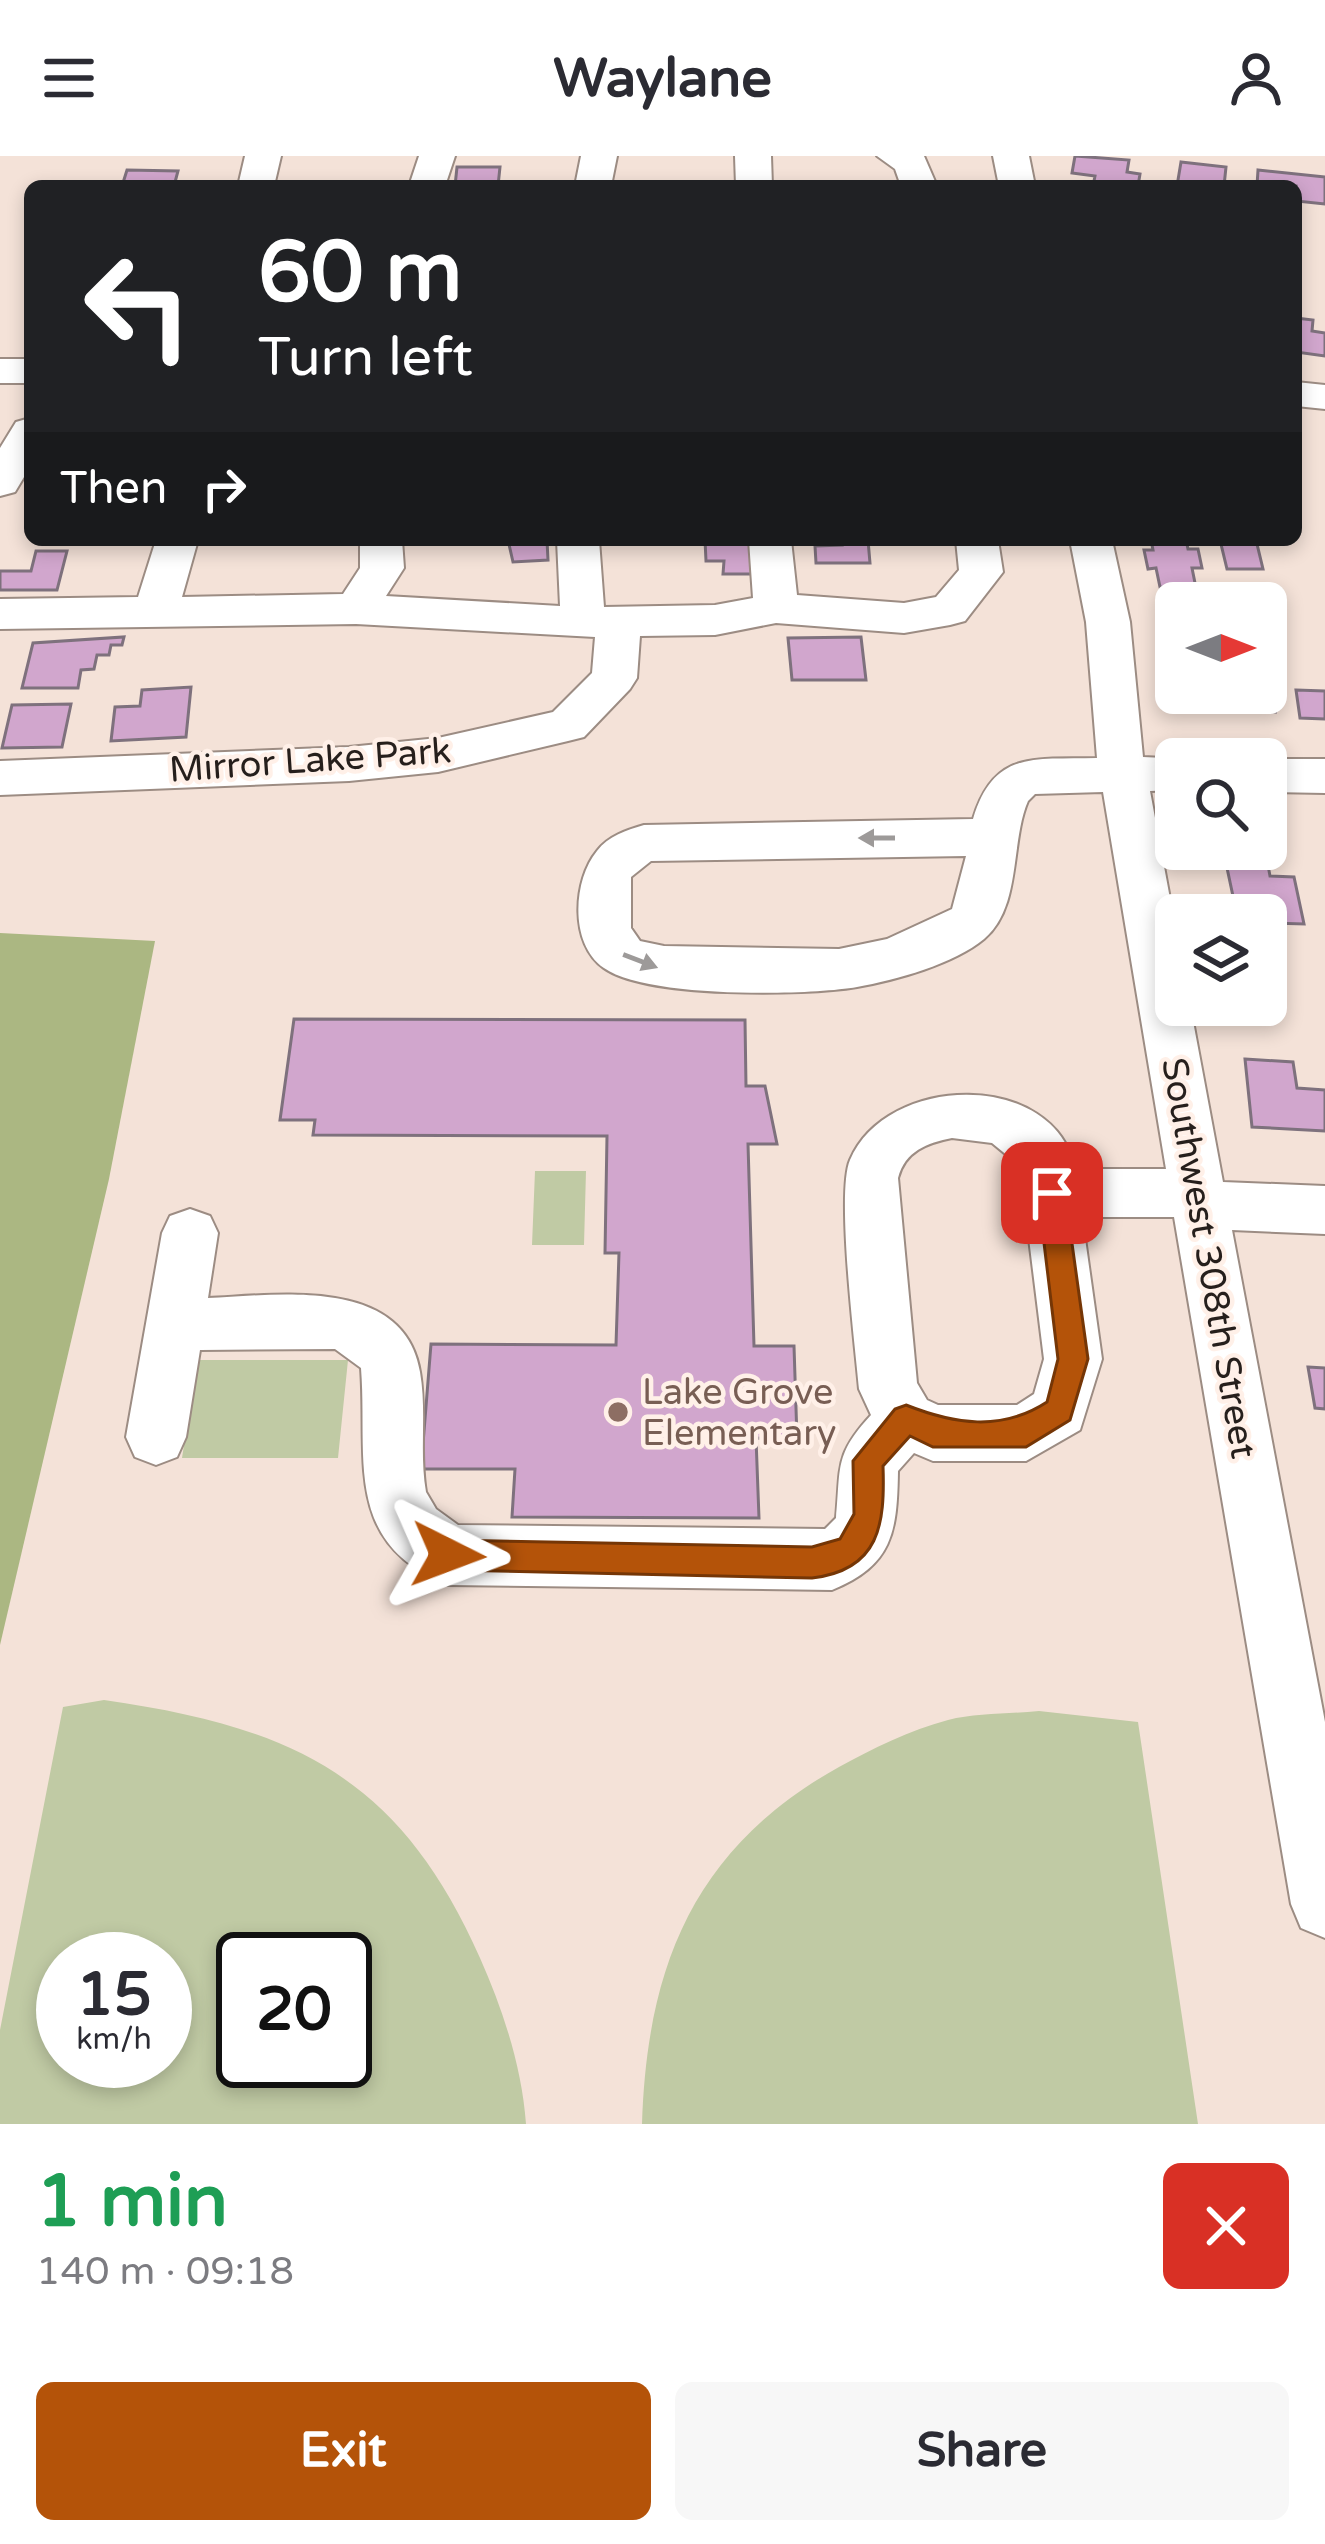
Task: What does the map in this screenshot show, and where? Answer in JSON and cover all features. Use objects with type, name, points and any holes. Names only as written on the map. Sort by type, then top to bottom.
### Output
[{"type":"street","points":[[895,156],[911,163],[917,180]]},
{"type":"street","points":[[0,484],[24,442]]},
{"type":"street","points":[[155,615],[175,546]]},
{"type":"street","points":[[356,609],[382,568],[381,546]]},
{"type":"street","name":"Mirror Lake Park","points":[[0,778],[349,764],[439,755],[568,725],[614,678],[580,546]]},
{"type":"street","points":[[771,546],[776,608]]},
{"type":"street","points":[[0,614],[356,609],[601,622],[716,620],[776,608],[904,618],[950,610],[981,572],[978,546]]},
{"type":"street","name":"Southwest 308th Street","points":[[1091,546],[1150,773],[1200,1199],[1316,1802],[1325,1904]]},
{"type":"street","points":[[994,837],[644,843],[617,857],[608,869],[604,922],[608,939],[619,953],[651,968],[861,966],[970,923],[985,890],[994,837],[1012,785],[1023,777],[1150,773]]},
{"type":"street","points":[[1287,775],[1325,776]]},
{"type":"street","points":[[928,1119],[1001,1120],[1038,1144],[1047,1162],[1052,1193],[1073,1359],[1059,1411],[1026,1433],[1005,1435],[933,1433],[906,1419],[888,1389],[883,1362],[871,1178],[883,1146],[908,1125],[928,1119]]},
{"type":"street","points":[[1052,1193],[1325,1210]]},
{"type":"street","points":[[156,1437],[190,1233]]},
{"type":"street","points":[[175,1325],[337,1324],[373,1337],[392,1370],[389,1461],[394,1502],[416,1535],[448,1555],[832,1560],[851,1550],[862,1535],[869,1516],[868,1461],[906,1419]]},
{"type":"green space","points":[[0,933],[155,941],[109,1179],[0,1645]]},
{"type":"green space","points":[[535,1171],[586,1171],[584,1245],[532,1245]]},
{"type":"green space","points":[[197,1360],[348,1360],[338,1458],[182,1458]]},
{"type":"green space","points":[[104,1700],[171,1711],[285,1746],[333,1771],[376,1804],[414,1845],[449,1896],[480,1958],[510,2039],[526,2124],[0,2124],[0,2030],[63,1707]]},
{"type":"green space","points":[[1039,1711],[1138,1722],[1198,2124],[642,2124],[655,2012],[669,1962],[688,1916],[715,1873],[748,1834],[789,1799],[839,1767],[906,1735],[959,1718]]},
{"type":"building","points":[[1075,156],[1129,160],[1127,172],[1140,174],[1139,180],[1094,180],[1095,176],[1072,173]]},
{"type":"building","points":[[1181,162],[1226,167],[1225,180],[1178,180]]},
{"type":"building","points":[[457,167],[500,167],[499,180],[456,180]]},
{"type":"building","points":[[127,170],[178,171],[176,180],[124,180]]},
{"type":"building","points":[[1258,170],[1325,177],[1325,204],[1302,202],[1302,180],[1257,180]]},
{"type":"building","points":[[1302,319],[1313,320],[1312,331],[1325,333],[1325,356],[1302,353]]},
{"type":"building","points":[[509,546],[547,546],[548,560],[513,562]]},
{"type":"building","points":[[705,546],[763,546],[764,574],[723,574],[724,561],[706,561]]},
{"type":"building","points":[[815,546],[869,546],[870,563],[816,563]]},
{"type":"building","points":[[1152,546],[1198,549],[1202,568],[1192,568],[1195,582],[1159,582],[1156,568],[1148,569],[1144,550],[1153,550]]},
{"type":"building","points":[[1221,546],[1257,546],[1263,569],[1227,569]]},
{"type":"building","points":[[36,551],[67,551],[57,590],[0,590],[0,571],[31,571]]},
{"type":"building","points":[[124,637],[122,645],[111,645],[109,655],[97,655],[94,669],[81,670],[78,688],[22,688],[33,643]]},
{"type":"building","points":[[861,637],[866,680],[792,680],[788,638]]},
{"type":"building","points":[[191,687],[186,737],[111,741],[115,707],[140,706],[142,690]]},
{"type":"building","points":[[1296,690],[1325,691],[1325,719],[1300,718]]},
{"type":"building","points":[[71,704],[62,747],[2,748],[12,705]]},
{"type":"building","points":[[1227,870],[1269,870],[1270,876],[1294,877],[1304,924],[1287,924],[1287,894],[1233,894]]},
{"type":"building","points":[[294,1019],[745,1020],[746,1086],[765,1086],[777,1144],[748,1144],[754,1346],[794,1346],[797,1439],[756,1438],[759,1518],[512,1517],[515,1469],[421,1469],[431,1344],[616,1345],[619,1253],[605,1253],[607,1136],[313,1135],[315,1120],[280,1120]]},
{"type":"building","points":[[1245,1059],[1293,1062],[1297,1088],[1325,1090],[1325,1131],[1252,1127]]},
{"type":"building","points":[[1308,1367],[1325,1368],[1325,1409],[1315,1408]]},
{"type":"place","name":"Lake Grove Elementary","points":[[618,1412]]},
{"type":"route","points":[[448,1555],[812,1562],[832,1560],[851,1550],[869,1516],[868,1461],[906,1419],[933,1433],[1005,1435],[1026,1433],[1059,1411],[1073,1359],[1052,1193]]}]
